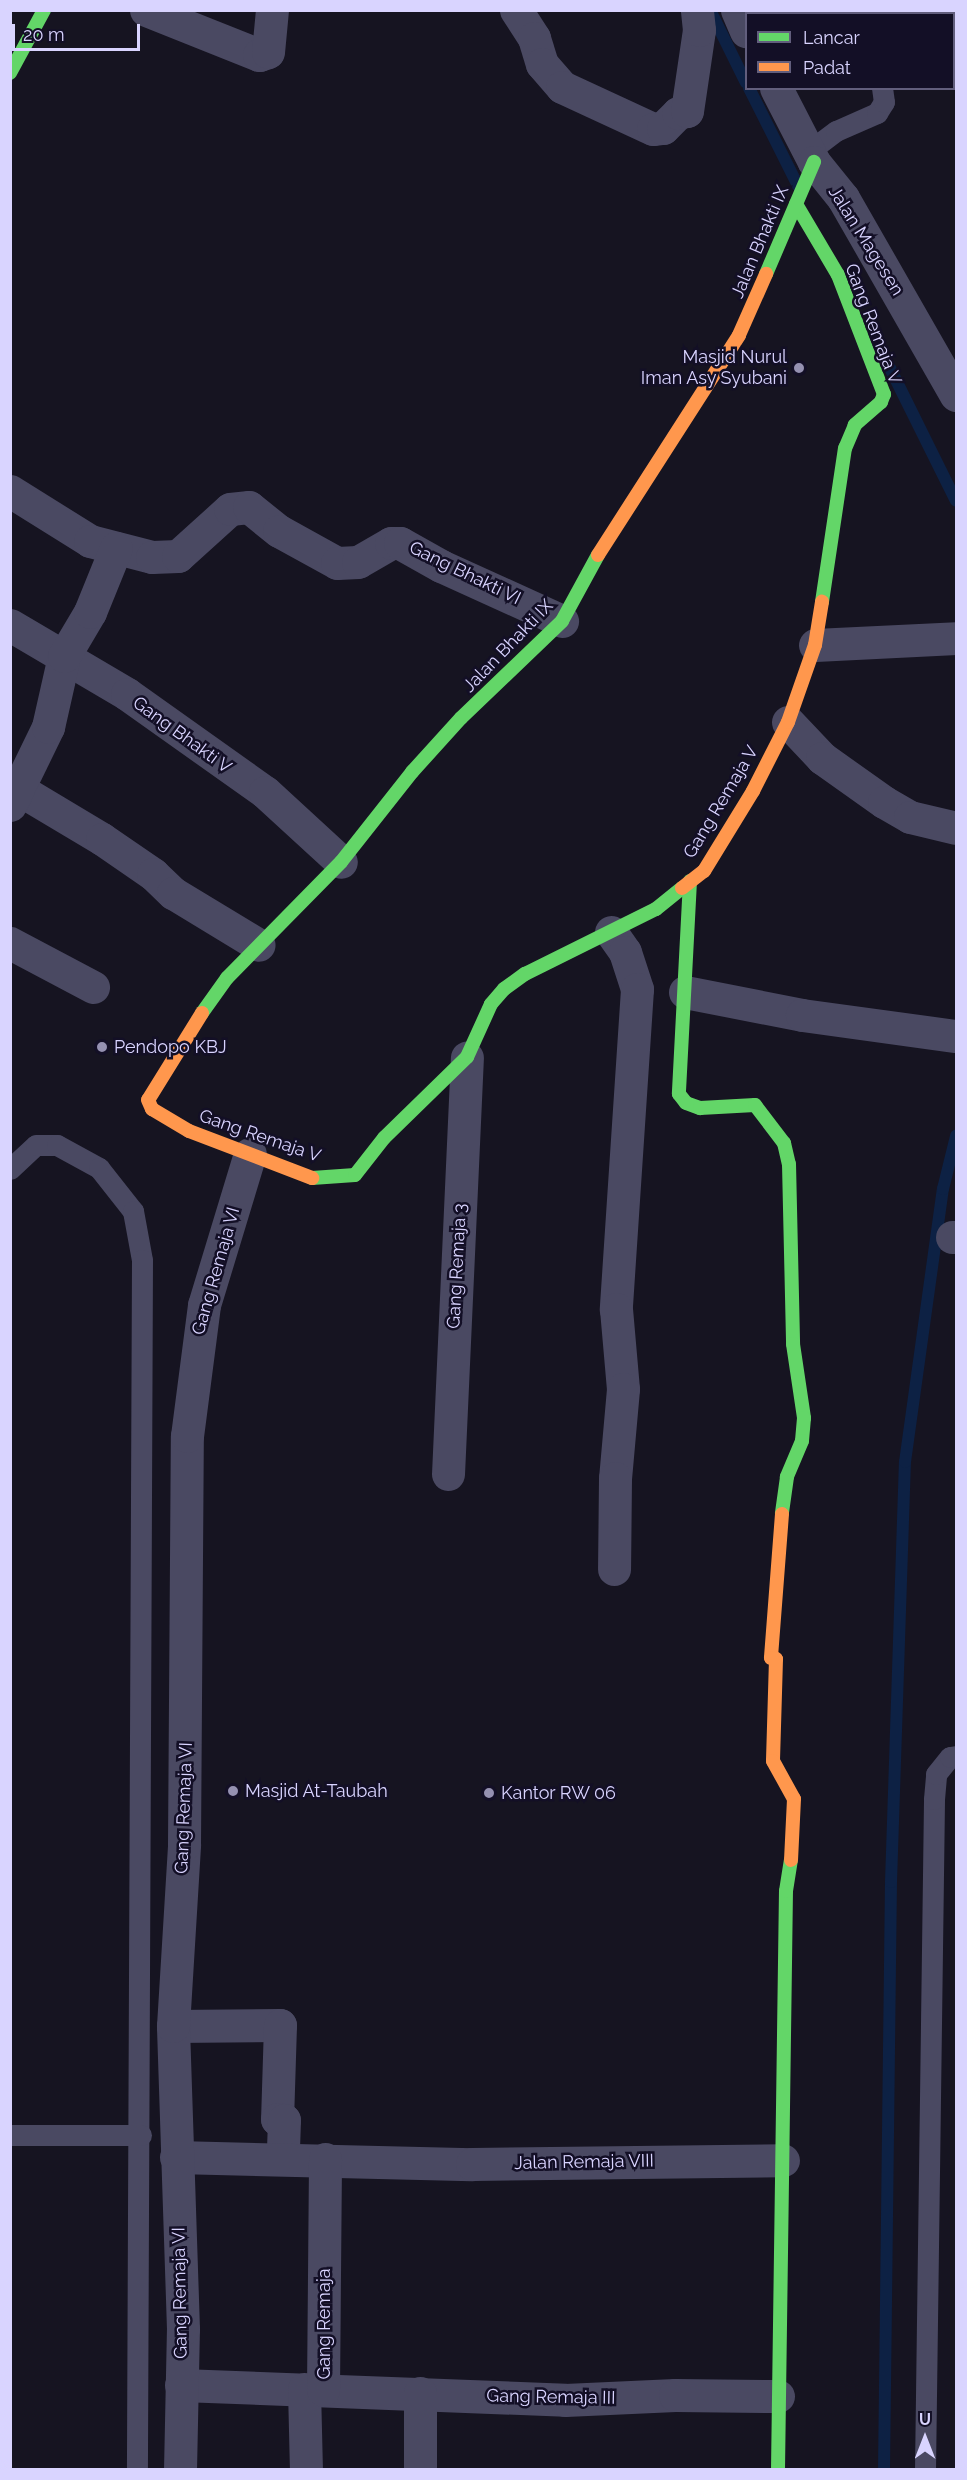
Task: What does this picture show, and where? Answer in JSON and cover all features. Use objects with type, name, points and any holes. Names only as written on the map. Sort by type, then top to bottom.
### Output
[{"type":"street","points":[[10,74],[44,10]]},
{"type":"street","points":[[146,10],[259,55],[268,52],[272,10]]},
{"type":"street","points":[[516,10],[534,38],[542,64],[561,87],[583,101],[653,129],[663,128],[678,113],[687,111],[699,30],[697,10]]},
{"type":"street","points":[[737,10],[745,27]]},
{"type":"street","name":"Jalan Magesen","points":[[777,90],[810,163],[843,198],[957,395]]},
{"type":"street","name":"Jalan Bhakti IX","points":[[148,1101],[201,1011],[259,945],[341,862],[412,772],[461,718],[562,621],[613,528],[739,335],[797,202],[810,163]]},
{"type":"street","name":"Gang Remaja V","points":[[148,1101],[152,1109],[189,1131],[313,1178],[356,1175],[391,1130],[467,1057],[491,1004],[504,989],[525,974],[656,909],[690,881],[715,855],[788,722],[815,645],[842,457],[855,425],[881,402],[884,394],[838,275],[797,202]]},
{"type":"street","name":"Gang Bhakti VI","points":[[10,491],[90,540],[152,557],[178,556],[230,509],[249,507],[279,531],[337,563],[358,562],[391,543],[400,543],[441,567],[562,621]]},
{"type":"street","points":[[116,548],[90,612],[64,656],[48,727],[13,793],[259,945]]},
{"type":"street","name":"Gang Bhakti V","points":[[10,625],[127,694],[265,792],[341,862]]},
{"type":"street","points":[[815,645],[957,638]]},
{"type":"street","points":[[788,722],[822,758],[884,802],[910,817],[957,828]]},
{"type":"street","points":[[690,881],[679,1094],[686,1103],[700,1107],[757,1106],[784,1143],[789,1164],[793,1344],[804,1418],[802,1441],[786,1477],[775,1573],[771,1658],[776,1659],[773,1761],[794,1799],[785,1951],[778,2469]]},
{"type":"street","points":[[611,932],[626,952],[637,989],[616,1309],[623,1389],[615,1479],[614,1569]]},
{"type":"street","points":[[10,944],[93,987]]},
{"type":"street","points":[[685,992],[802,1015],[957,1036]]},
{"type":"street","name":"Gang Remaja 3","points":[[448,1474],[467,1057]]},
{"type":"street","name":"Gang Remaja VI","points":[[180,2469],[181,2385],[173,2026],[185,1784],[187,1436],[204,1305],[250,1154]]},
{"type":"street","points":[[173,2026],[280,2025],[278,2119],[284,2120],[283,2158]]},
{"type":"street","name":"Jalan Remaja VIII","points":[[176,2157],[472,2164],[783,2160]]},
{"type":"street","name":"Gang Remaja","points":[[306,2469],[314,2389],[325,2159]]},
{"type":"street","name":"Gang Remaja III","points":[[181,2385],[565,2400],[675,2395],[778,2396]]},
{"type":"street","points":[[420,2393],[420,2469]]},
{"type":"lane","points":[[810,163],[836,131],[876,113],[884,102],[882,90]]},
{"type":"lane","points":[[10,1169],[36,1145],[57,1145],[99,1168],[133,1211],[142,1260],[141,2135],[137,2469]]},
{"type":"lane","points":[[925,2469],[934,1799],[936,1774],[950,1757],[957,1756]]},
{"type":"lane","points":[[10,2135],[141,2135]]},
{"type":"waterway","points":[[710,10],[745,81]]},
{"type":"waterway","points":[[750,90],[798,186]]},
{"type":"waterway","points":[[890,368],[956,501]]},
{"type":"waterway","points":[[884,2470],[891,1882],[905,1462],[943,1189],[956,1136]]},
{"type":"traffic: fast","points":[[10,73],[44,10]]},
{"type":"traffic: fast","points":[[766,274],[814,162]]},
{"type":"traffic: fast","points":[[796,204],[838,275],[884,394],[881,402],[855,425],[845,448],[822,602]]},
{"type":"traffic: fast","points":[[202,1013],[227,978],[341,862],[412,772],[461,718],[562,621],[598,555]]},
{"type":"traffic: fast","points":[[690,881],[679,1094],[686,1103],[700,1108],[755,1105],[784,1143],[789,1164],[793,1344],[804,1418],[802,1441],[787,1477],[782,1514]]},
{"type":"traffic: fast","points":[[312,1178],[355,1175],[384,1138],[467,1057],[491,1004],[504,989],[525,974],[656,909],[682,888]]},
{"type":"traffic: fast","points":[[778,2470],[786,1891],[791,1860]]},
{"type":"traffic: slow","points":[[598,555],[739,335],[766,274]]},
{"type":"traffic: slow","points":[[682,888],[704,871],[753,791],[788,722],[815,645],[822,602]]},
{"type":"traffic: slow","points":[[202,1013],[148,1100],[152,1109],[189,1131],[312,1178]]},
{"type":"traffic: slow","points":[[782,1514],[771,1658],[776,1659],[773,1761],[794,1799],[791,1860]]},
{"type":"place","name":"Masjid Nurul Iman Asy Syubani","points":[[799,368]]},
{"type":"place","name":"Pendopo KBJ","points":[[102,1047]]},
{"type":"place","name":"Masjid At-Taubah","points":[[233,1791]]},
{"type":"place","name":"Kantor RW 06","points":[[489,1793]]}]
